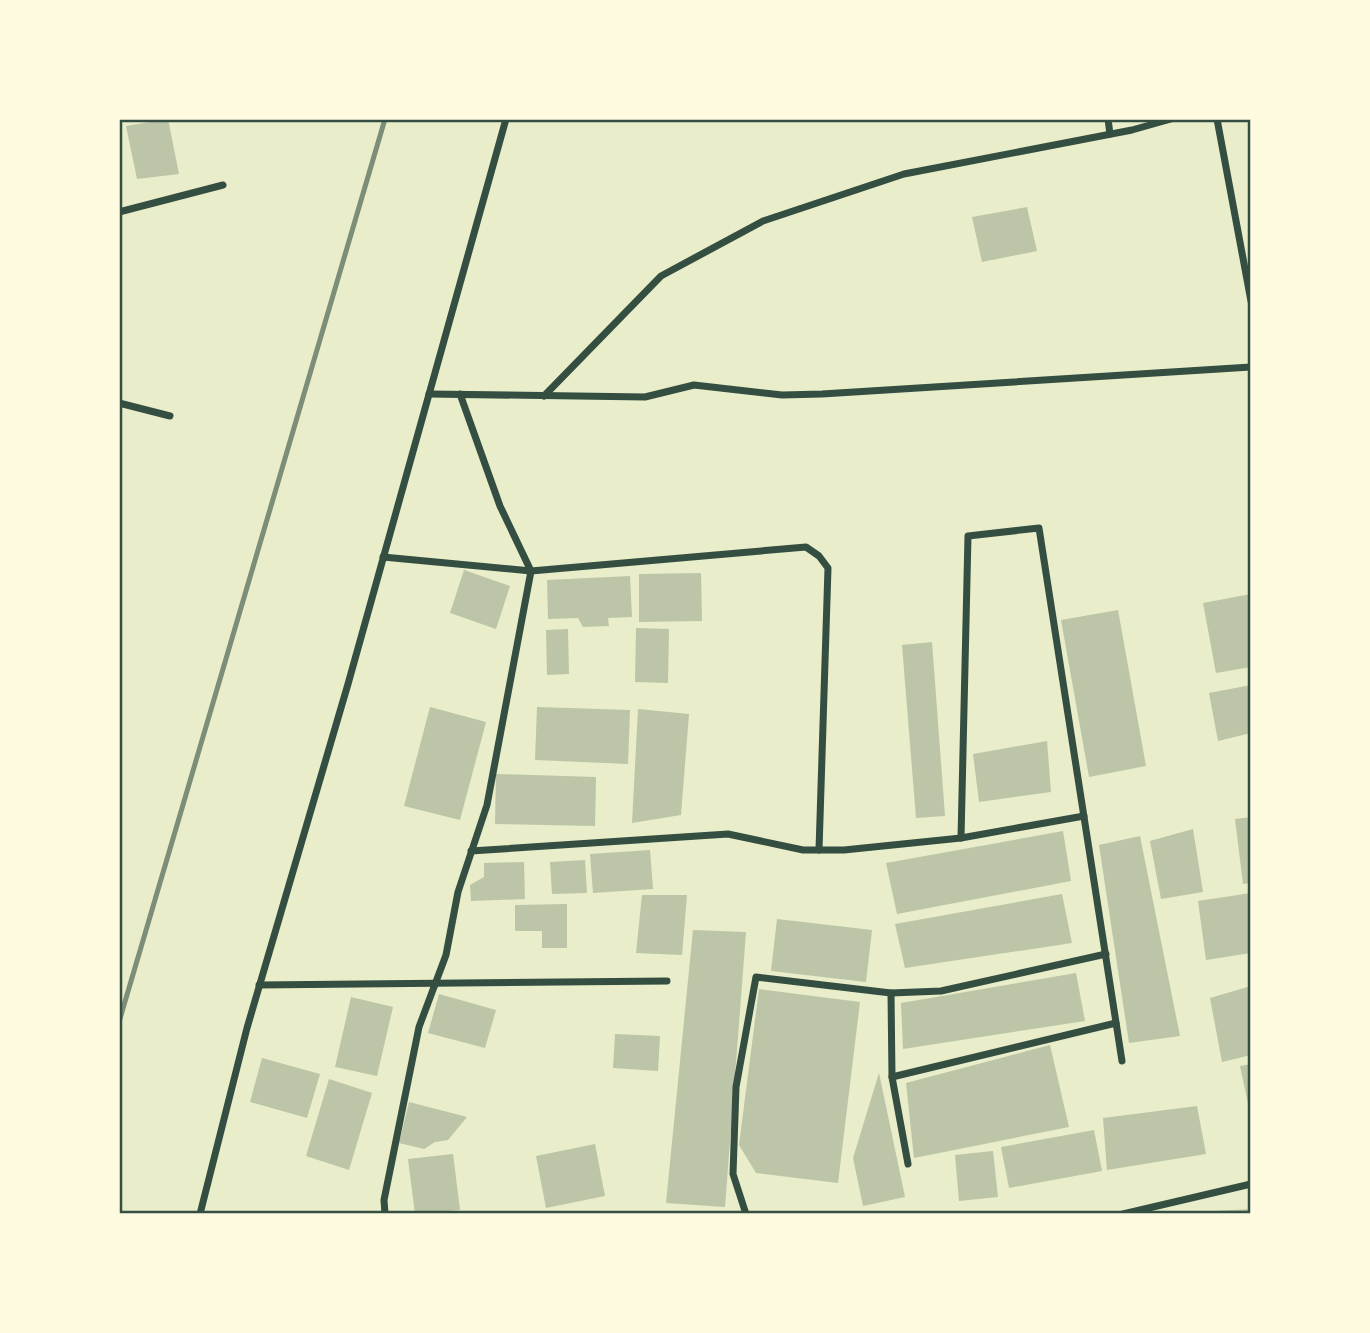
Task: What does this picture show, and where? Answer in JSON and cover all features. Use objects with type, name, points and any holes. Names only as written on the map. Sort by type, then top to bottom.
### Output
[{"type":"street","points":[[200,1214],[260,985],[506,119]]},
{"type":"street","points":[[1108,119],[1110,134]]},
{"type":"street","points":[[544,396],[661,276],[763,221],[904,174],[1110,134],[1171,119]]},
{"type":"street","points":[[1217,119],[1251,301]]},
{"type":"street","points":[[119,212],[223,185]]},
{"type":"street","points":[[429,394],[645,397],[694,385],[782,395],[822,394],[1251,367]]},
{"type":"street","points":[[384,1214],[384,1200],[400,1113],[419,1027],[446,955],[458,892],[486,805],[531,571],[500,506],[460,394]]},
{"type":"street","points":[[119,403],[170,416]]},
{"type":"street","points":[[961,838],[968,536],[1040,528],[1122,1061]]},
{"type":"street","points":[[383,557],[531,571],[806,547],[819,556],[828,568],[819,850]]},
{"type":"street","points":[[471,852],[728,834],[819,850],[961,838],[1084,816]]},
{"type":"street","points":[[746,1214],[733,1174],[736,1087],[756,977],[891,993],[941,991],[1106,954]]},
{"type":"street","points":[[260,985],[667,981]]},
{"type":"street","points":[[891,993],[892,1077],[908,1164]]},
{"type":"street","points":[[892,1077],[1116,1023]]},
{"type":"street","points":[[1123,1214],[1251,1184]]},
{"type":"building","points":[[168,119],[179,174],[137,179],[126,126]]},
{"type":"building","points":[[1027,207],[1037,251],[982,262],[972,217]]},
{"type":"building","points":[[464,570],[510,586],[496,629],[450,613]]},
{"type":"building","points":[[701,573],[702,621],[639,622],[639,574]]},
{"type":"building","points":[[630,576],[632,617],[608,618],[609,626],[583,627],[578,618],[548,619],[547,580]]},
{"type":"building","points":[[1251,594],[1251,667],[1216,673],[1203,603]]},
{"type":"building","points":[[1118,610],[1146,766],[1089,777],[1061,620]]},
{"type":"building","points":[[636,628],[669,629],[668,683],[635,682]]},
{"type":"building","points":[[568,629],[569,674],[547,675],[546,630]]},
{"type":"building","points":[[932,642],[945,816],[916,818],[902,645]]},
{"type":"building","points":[[1251,685],[1251,733],[1218,741],[1209,693]]},
{"type":"building","points":[[430,707],[486,722],[460,820],[404,806]]},
{"type":"building","points":[[537,707],[630,710],[628,764],[535,760]]},
{"type":"building","points":[[638,709],[689,714],[681,815],[632,823]]},
{"type":"building","points":[[1047,741],[1051,792],[979,802],[973,754]]},
{"type":"building","points":[[496,774],[596,777],[595,826],[495,824]]},
{"type":"building","points":[[1251,817],[1251,883],[1243,884],[1235,819]]},
{"type":"building","points":[[1193,829],[1203,892],[1161,899],[1150,841]]},
{"type":"building","points":[[1063,831],[1071,881],[897,914],[886,863]]},
{"type":"building","points":[[1140,836],[1180,1036],[1129,1043],[1099,845]]},
{"type":"building","points":[[650,850],[653,889],[593,893],[590,854]]},
{"type":"building","points":[[585,860],[587,893],[552,894],[550,862]]},
{"type":"building","points":[[524,862],[525,899],[471,901],[470,885],[484,877],[484,863]]},
{"type":"building","points":[[1251,893],[1251,953],[1206,960],[1198,901]]},
{"type":"building","points":[[1062,894],[1072,943],[905,968],[895,924]]},
{"type":"building","points":[[642,895],[687,895],[682,955],[636,953]]},
{"type":"building","points":[[567,904],[567,948],[542,948],[542,931],[515,931],[515,905]]},
{"type":"building","points":[[777,919],[872,930],[866,982],[771,971]]},
{"type":"building","points":[[693,930],[746,932],[725,1207],[666,1203]]},
{"type":"building","points":[[1076,973],[1085,1021],[903,1049],[901,1003]]},
{"type":"building","points":[[1251,986],[1251,1055],[1222,1062],[1210,998]]},
{"type":"building","points":[[759,989],[860,1002],[838,1183],[756,1173],[739,1145]]},
{"type":"building","points":[[439,994],[496,1010],[485,1048],[428,1033]]},
{"type":"building","points":[[351,997],[393,1007],[377,1076],[335,1067]]},
{"type":"building","points":[[615,1034],[660,1036],[658,1071],[613,1068]]},
{"type":"building","points":[[1050,1045],[1069,1127],[914,1158],[906,1083]]},
{"type":"building","points":[[262,1058],[320,1074],[307,1118],[250,1102]]},
{"type":"building","points":[[1251,1064],[1251,1113],[1250,1113],[1240,1066]]},
{"type":"building","points":[[879,1073],[905,1197],[863,1206],[853,1158]]},
{"type":"building","points":[[329,1079],[372,1093],[349,1170],[306,1156]]},
{"type":"building","points":[[409,1102],[467,1117],[448,1140],[435,1142],[424,1149],[399,1143]]},
{"type":"building","points":[[1197,1106],[1206,1154],[1107,1170],[1103,1118]]},
{"type":"building","points":[[1094,1130],[1102,1171],[1009,1188],[1001,1147]]},
{"type":"building","points":[[595,1144],[605,1196],[546,1208],[536,1156]]},
{"type":"building","points":[[993,1151],[998,1197],[959,1201],[955,1155]]},
{"type":"building","points":[[453,1154],[460,1210],[415,1214],[408,1159]]},
{"type":"building","points":[[1251,1209],[1251,1214],[1215,1214],[1215,1211]]},
{"type":"railway","points":[[119,1022],[385,119]]}]
